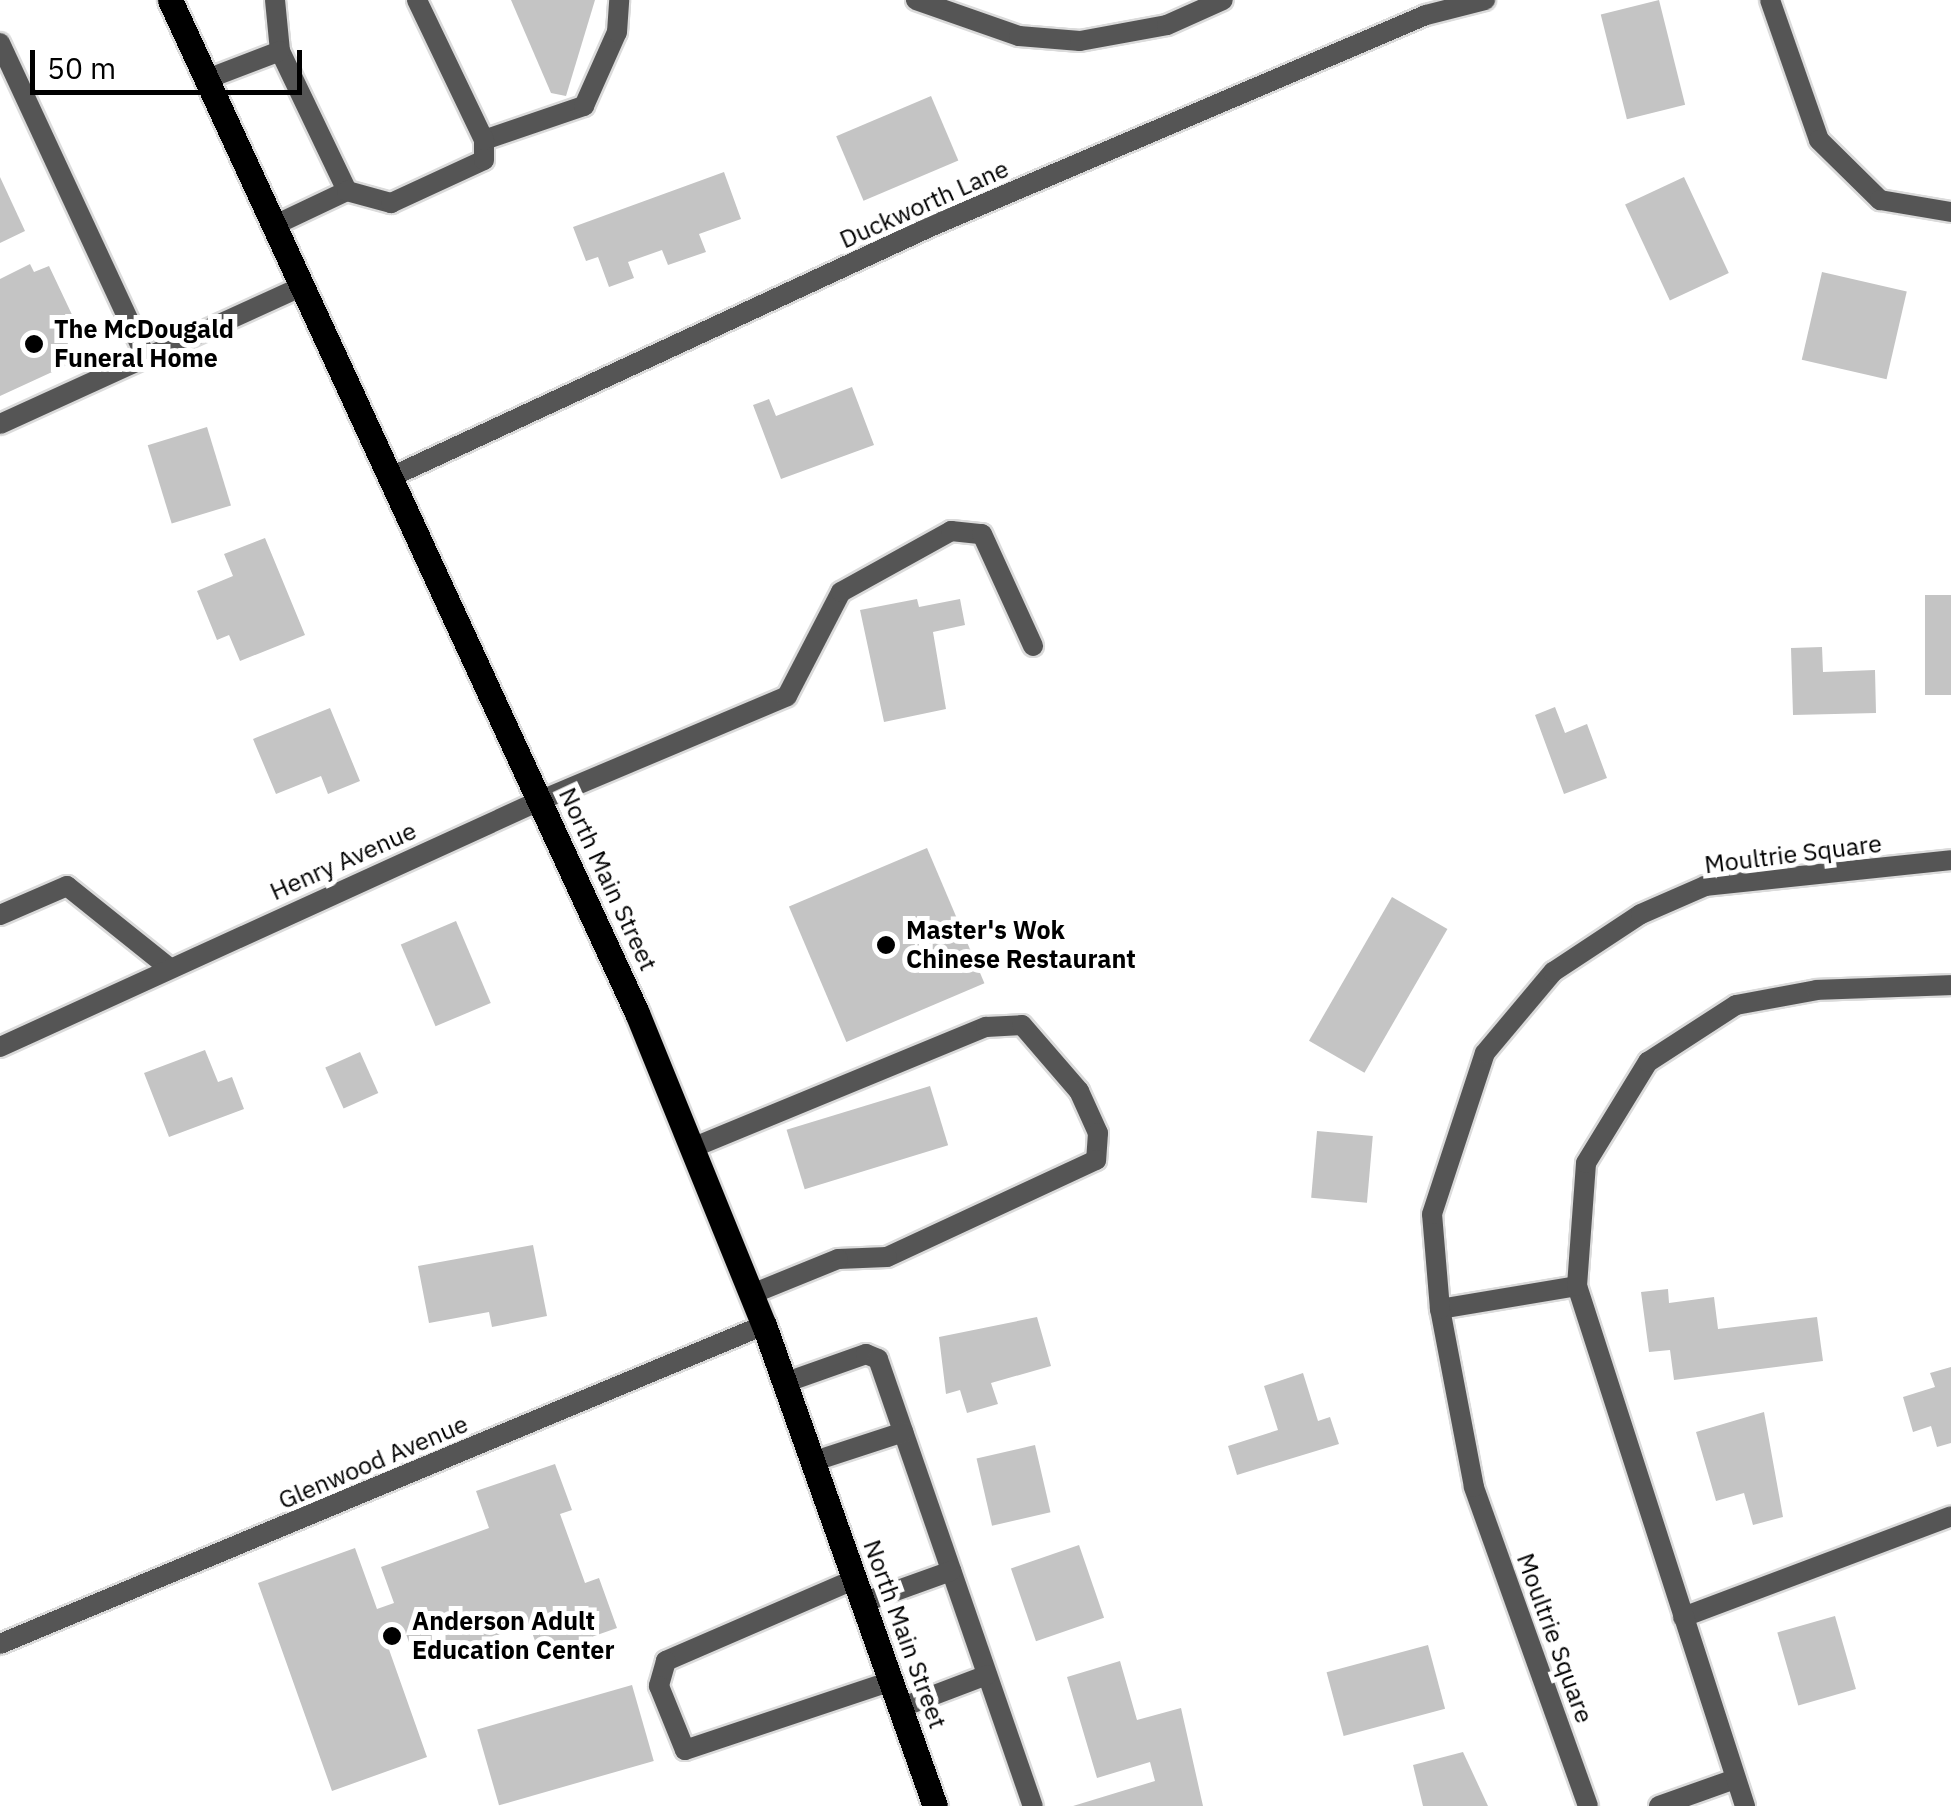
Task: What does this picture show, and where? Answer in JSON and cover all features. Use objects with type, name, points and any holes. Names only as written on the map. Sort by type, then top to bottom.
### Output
[{"type":"main road","name":"North Main Street","points":[[170,0],[539,801],[692,1148],[764,1325],[935,1806]]},
{"type":"street","points":[[275,0],[280,51],[347,190]]},
{"type":"street","points":[[275,225],[347,190],[391,203],[484,160],[484,140],[417,0]]},
{"type":"street","points":[[484,140],[584,106],[617,32],[619,0]]},
{"type":"street","points":[[916,0],[1019,36],[1080,40],[1145,31],[1223,0]]},
{"type":"street","name":"Duckworth Lane","points":[[391,477],[932,226],[1426,15],[1485,0]]},
{"type":"street","points":[[1770,0],[1819,140],[1880,200],[1951,212]]},
{"type":"street","points":[[0,43],[8,83],[146,358]]},
{"type":"street","points":[[207,79],[280,51]]},
{"type":"street","points":[[0,424],[303,286]]},
{"type":"street","name":"Henry Avenue","points":[[0,1047],[539,801],[787,696],[840,592],[886,559],[951,531],[982,534],[1033,646]]},
{"type":"street","name":"Moultrie Square","points":[[1588,1806],[1474,1486],[1440,1309],[1432,1214],[1480,1071],[1552,972],[1641,914],[1705,886],[1951,860]]},
{"type":"street","points":[[0,915],[67,886],[168,968]]},
{"type":"street","points":[[1745,1806],[1577,1286],[1586,1164],[1648,1062],[1736,1005],[1818,990],[1951,985]]},
{"type":"street","points":[[692,1148],[986,1027],[1022,1025],[1079,1092],[1098,1133],[1096,1160],[887,1257],[838,1259],[752,1294]]},
{"type":"street","points":[[1440,1309],[1577,1286]]},
{"type":"street","name":"Glenwood Avenue","points":[[0,1644],[764,1325]]},
{"type":"street","points":[[784,1382],[866,1354],[878,1359],[1031,1802],[1008,1806]]},
{"type":"street","points":[[812,1462],[902,1432]]},
{"type":"street","points":[[1683,1617],[1951,1516]]},
{"type":"street","points":[[890,1682],[685,1750],[659,1686],[666,1661],[857,1592],[951,1571]]},
{"type":"street","points":[[900,1708],[987,1675]]},
{"type":"street","points":[[1659,1806],[1735,1780]]},
{"type":"building","points":[[511,0],[595,0],[566,96],[551,93]]},
{"type":"building","points":[[1659,0],[1685,105],[1627,119],[1601,15]]},
{"type":"building","points":[[931,96],[958,160],[864,201],[836,136]]},
{"type":"building","points":[[724,172],[741,219],[699,234],[706,252],[668,265],[662,250],[628,262],[634,278],[609,287],[598,257],[586,261],[573,227]]},
{"type":"building","points":[[0,177],[25,231],[0,243]]},
{"type":"building","points":[[1684,177],[1729,273],[1670,301],[1625,204]]},
{"type":"building","name":"The McDougald Funeral Home","points":[[30,264],[34,272],[49,266],[75,321],[60,327],[76,361],[0,396],[0,279]]},
{"type":"building","points":[[1822,272],[1907,292],[1887,379],[1802,360]]},
{"type":"building","points":[[852,387],[874,445],[781,479],[753,405],[769,399],[776,416]]},
{"type":"building","points":[[207,427],[231,505],[172,524],[148,445]]},
{"type":"building","points":[[265,538],[305,635],[240,661],[229,635],[217,640],[197,591],[233,576],[224,554]]},
{"type":"building","points":[[1925,595],[1951,595],[1951,695],[1925,695]]},
{"type":"building","points":[[917,599],[919,607],[960,599],[965,625],[933,632],[946,709],[884,722],[860,610]]},
{"type":"building","points":[[1822,647],[1823,672],[1875,670],[1876,713],[1793,715],[1791,648]]},
{"type":"building","points":[[1555,707],[1565,733],[1587,724],[1607,778],[1564,794],[1535,715]]},
{"type":"building","points":[[330,708],[360,781],[328,794],[321,776],[276,794],[253,739]]},
{"type":"building","name":"Master's Wok Chinese Restaurant","points":[[927,848],[984,983],[846,1042],[789,907]]},
{"type":"building","points":[[1392,897],[1447,929],[1364,1073],[1309,1041]]},
{"type":"building","points":[[456,921],[491,1003],[436,1026],[401,944]]},
{"type":"building","points":[[205,1050],[218,1082],[232,1077],[244,1109],[169,1137],[144,1073]]},
{"type":"building","points":[[360,1052],[378,1093],[344,1109],[325,1067]]},
{"type":"building","points":[[930,1086],[948,1145],[805,1189],[787,1130]]},
{"type":"building","points":[[1317,1131],[1373,1136],[1367,1203],[1311,1198]]},
{"type":"building","points":[[533,1245],[547,1316],[492,1327],[489,1312],[429,1323],[418,1266]]},
{"type":"building","points":[[1668,1289],[1669,1303],[1714,1297],[1718,1329],[1817,1317],[1823,1361],[1674,1380],[1670,1350],[1649,1352],[1641,1292]]},
{"type":"building","points":[[1037,1317],[1051,1366],[991,1383],[998,1404],[967,1413],[960,1390],[946,1394],[939,1337]]},
{"type":"building","points":[[1951,1367],[1951,1443],[1937,1447],[1931,1426],[1913,1432],[1903,1397],[1935,1387],[1930,1373]]},
{"type":"building","points":[[1303,1373],[1318,1421],[1330,1417],[1339,1444],[1237,1475],[1228,1446],[1278,1430],[1264,1386]]},
{"type":"building","points":[[1764,1412],[1783,1517],[1753,1525],[1744,1493],[1716,1501],[1696,1432]]},
{"type":"building","points":[[1035,1445],[1051,1512],[992,1526],[977,1458]]},
{"type":"building","points":[[555,1464],[572,1510],[560,1514],[585,1583],[599,1578],[617,1628],[540,1655],[529,1624],[417,1664],[406,1634],[386,1641],[427,1757],[332,1791],[258,1583],[355,1548],[377,1609],[394,1603],[381,1567],[489,1528],[476,1491]]},
{"type":"building","points":[[1079,1545],[1104,1618],[1036,1641],[1011,1568]]},
{"type":"building","points":[[1835,1616],[1856,1689],[1798,1706],[1777,1633]]},
{"type":"building","points":[[1428,1645],[1445,1709],[1344,1736],[1327,1672]]},
{"type":"building","points":[[1120,1661],[1137,1720],[1181,1708],[1203,1806],[1073,1806],[1155,1781],[1150,1762],[1097,1778],[1067,1677]]},
{"type":"building","points":[[632,1685],[654,1761],[499,1805],[477,1729]]},
{"type":"building","points":[[1463,1752],[1488,1806],[1423,1806],[1413,1765]]},
{"type":"place","name":"The McDougald Funeral Home","points":[[34,344]]},
{"type":"place","name":"Master's Wok Chinese Restaurant","points":[[886,945]]},
{"type":"place","name":"Anderson Adult Education Center","points":[[392,1636]]}]
